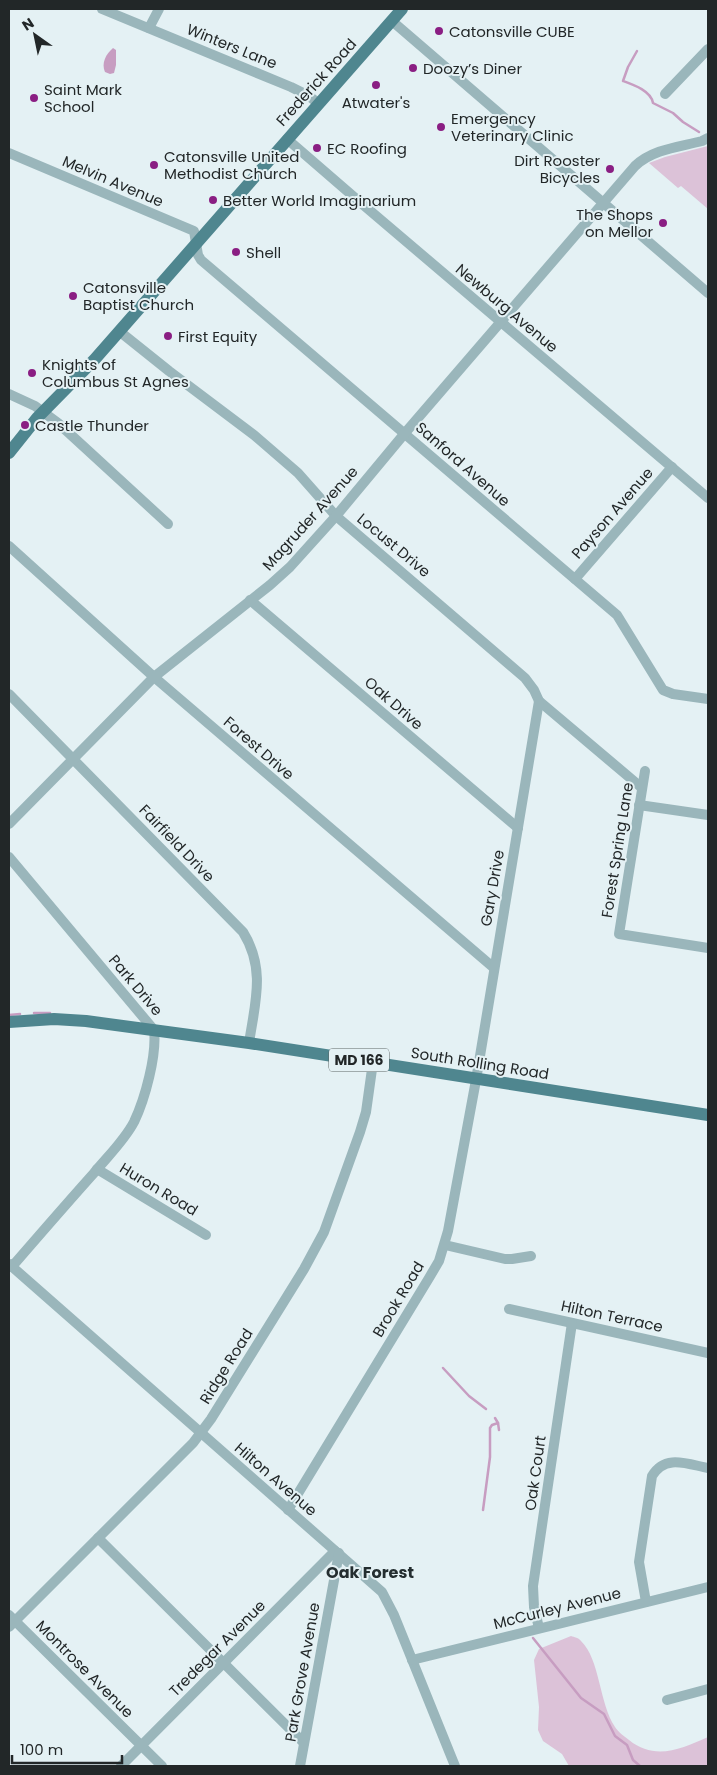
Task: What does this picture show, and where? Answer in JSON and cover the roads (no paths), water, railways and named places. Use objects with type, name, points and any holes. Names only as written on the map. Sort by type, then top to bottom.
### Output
[{"type":"main road","name":"Frederick Road","points":[[9,455],[319,104],[395,13]]},
{"type":"main road","name":"South Rolling Road","points":[[9,1022],[69,1019],[154,1030],[373,1062],[476,1080],[708,1115]]},
{"type":"street","name":"Winters Lane","points":[[102,9],[291,86],[319,104]]},
{"type":"street","points":[[150,28],[159,9]]},
{"type":"street","points":[[395,13],[604,203],[708,293]]},
{"type":"street","points":[[665,94],[708,49]]},
{"type":"street","name":"Magruder Avenue","points":[[9,824],[154,677],[290,566],[336,516],[635,166],[647,156],[708,138]]},
{"type":"street","name":"Newburg Avenue","points":[[287,139],[708,498]]},
{"type":"street","name":"Melvin Avenue","points":[[9,153],[194,231],[196,243]]},
{"type":"street","name":"Sanford Avenue","points":[[196,243],[201,260],[617,615],[663,690],[673,694],[708,699]]},
{"type":"street","name":"Locust Drive","points":[[119,331],[254,435],[298,473],[336,516],[525,678],[539,700],[642,788]]},
{"type":"street","points":[[9,394],[46,413],[168,524]]},
{"type":"street","name":"Payson Avenue","points":[[575,579],[672,467]]},
{"type":"street","name":"Forest Drive","points":[[9,546],[154,677],[494,968]]},
{"type":"street","name":"Oak Drive","points":[[250,600],[518,828]]},
{"type":"street","name":"Fairfield Drive","points":[[9,694],[234,922],[250,944],[258,971],[258,985],[249,1043]]},
{"type":"street","name":"Gary Drive","points":[[476,1080],[539,700]]},
{"type":"street","name":"Forest Spring Lane","points":[[645,771],[619,934],[708,948]]},
{"type":"street","points":[[640,805],[708,816]]},
{"type":"street","name":"Park Drive","points":[[9,857],[154,1030],[155,1038],[149,1080],[137,1114],[124,1138],[9,1266]]},
{"type":"street","name":"Ridge Road","points":[[11,1621],[98,1538],[201,1434],[308,1263],[324,1232],[366,1112],[373,1062]]},
{"type":"street","name":"Brook Road","points":[[288,1510],[429,1278],[445,1245],[476,1080]]},
{"type":"street","name":"Huron Road","points":[[97,1169],[206,1235]]},
{"type":"street","points":[[445,1245],[504,1259],[531,1256]]},
{"type":"street","name":"Hilton Avenue","points":[[9,1266],[382,1592],[394,1615],[455,1766]]},
{"type":"street","name":"Hilton Terrace","points":[[509,1309],[708,1353]]},
{"type":"street","name":"Oak Court","points":[[539,1628],[534,1607],[533,1586],[572,1323]]},
{"type":"street","points":[[646,1602],[639,1562],[652,1476],[660,1466],[674,1461],[708,1468]]},
{"type":"street","points":[[98,1538],[304,1743]]},
{"type":"street","name":"Tredegar Avenue","points":[[121,1766],[337,1552]]},
{"type":"street","name":"Park Grove Avenue","points":[[300,1766],[337,1552]]},
{"type":"street","name":"McCurley Avenue","points":[[412,1660],[708,1586]]},
{"type":"street","name":"Montrose Avenue","points":[[11,1621],[162,1766]]},
{"type":"street","points":[[667,1700],[708,1690]]},
{"type":"waterway","points":[[637,51],[623,81],[641,89],[649,95],[653,103],[673,113],[699,132]]},
{"type":"waterway","points":[[34,1013],[50,1013]]},
{"type":"waterway","points":[[9,1015],[20,1014]]},
{"type":"waterway","points":[[443,1368],[469,1396],[486,1409]]},
{"type":"waterway","points":[[495,1418],[499,1430]]},
{"type":"waterway","points":[[483,1510],[490,1457],[490,1428],[498,1423]]},
{"type":"waterway","points":[[533,1638],[581,1698],[604,1714],[615,1736],[627,1745],[633,1760],[640,1766]]},
{"type":"place","name":"Catonsville CUBE","points":[[439,31]]},
{"type":"place","name":"Doozy’s Diner","points":[[413,68]]},
{"type":"place","name":"Atwater's","points":[[376,85]]},
{"type":"place","name":"Saint Mark School","points":[[34,98]]},
{"type":"place","name":"Emergency Veterinary Clinic","points":[[441,127]]},
{"type":"place","name":"EC Roofing","points":[[317,148]]},
{"type":"place","name":"Catonsville United Methodist Church","points":[[154,165]]},
{"type":"place","name":"Dirt Rooster Bicycles","points":[[610,169]]},
{"type":"place","name":"Better World Imaginarium","points":[[213,200]]},
{"type":"place","name":"The Shops on Mellor","points":[[663,223]]},
{"type":"place","name":"Shell","points":[[236,252]]},
{"type":"place","name":"Catonsville Baptist Church","points":[[73,296]]},
{"type":"place","name":"First Equity","points":[[168,336]]},
{"type":"place","name":"Knights of Columbus St Agnes","points":[[32,373]]},
{"type":"place","name":"Castle Thunder","points":[[25,425]]},
{"type":"district","name":"Oak Forest","points":[[370,1572]]}]
